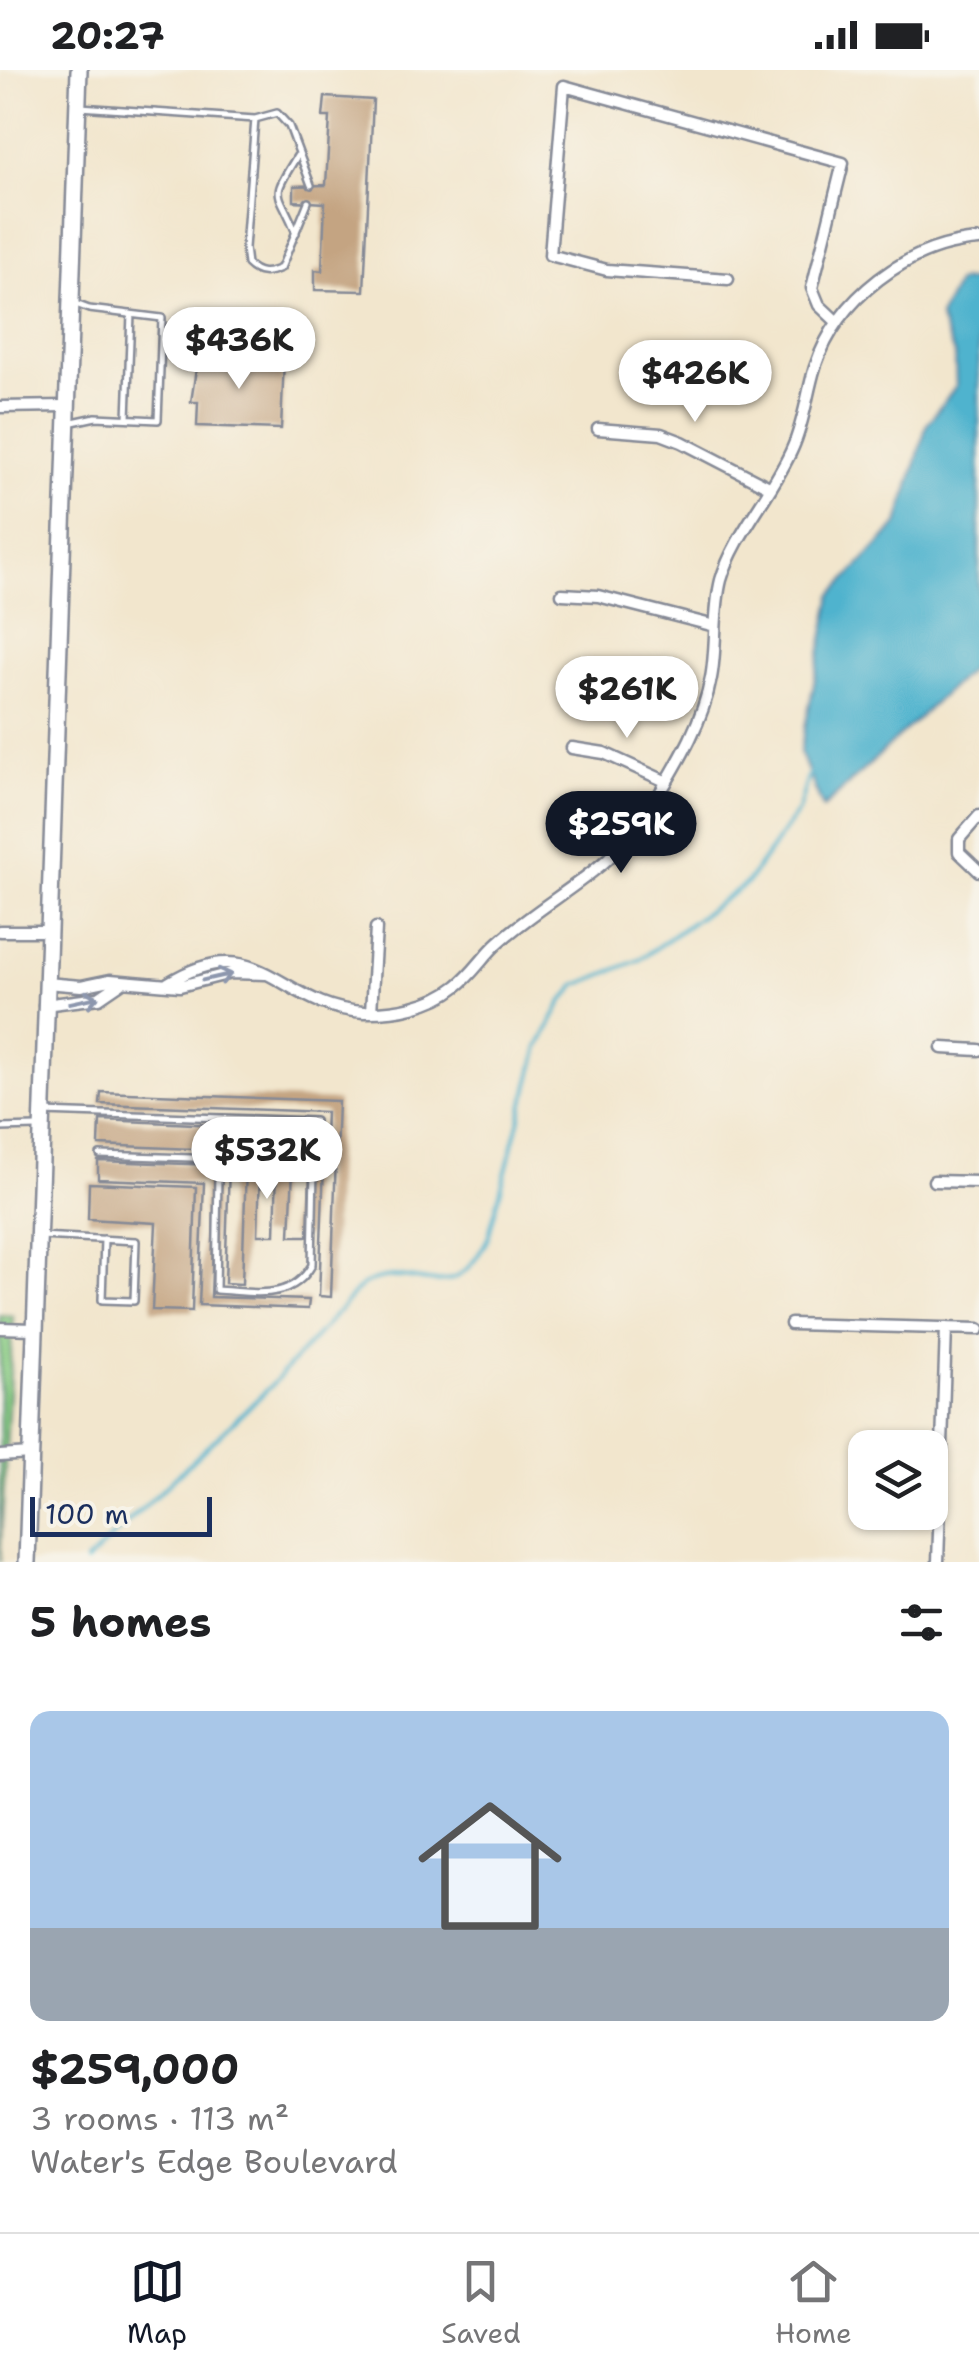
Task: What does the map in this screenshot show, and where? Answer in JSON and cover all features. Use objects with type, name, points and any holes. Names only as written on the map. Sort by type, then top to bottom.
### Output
[{"type":"main road","points":[[26,1562],[79,70]]},
{"type":"street","points":[[728,279],[608,270],[550,255],[564,86],[843,163],[812,288],[819,305],[836,321]]},
{"type":"street","points":[[44,983],[168,982],[210,962],[239,961],[335,1008],[371,1012],[417,1006],[456,987],[500,940],[609,860],[650,810],[701,721],[712,674],[721,581],[794,446],[816,364],[836,321],[907,259],[957,241],[979,240]]},
{"type":"street","points":[[0,407],[66,406]]},
{"type":"street","points":[[598,429],[671,438],[771,488]]},
{"type":"street","points":[[562,594],[598,596],[715,626]]},
{"type":"street","points":[[572,748],[604,753],[664,782]]},
{"type":"street","points":[[979,816],[958,839],[959,852],[979,870]]},
{"type":"street","points":[[371,1012],[376,928]]},
{"type":"street","points":[[0,931],[47,931]]},
{"type":"street","points":[[44,1005],[99,998],[120,983]]},
{"type":"street","points":[[942,1048],[979,1050]]},
{"type":"street","points":[[934,1180],[979,1182]]},
{"type":"street","points":[[791,1324],[979,1329]]},
{"type":"street","points":[[0,1328],[34,1329]]},
{"type":"street","points":[[938,1562],[946,1328]]},
{"type":"street","points":[[0,1456],[30,1454]]},
{"type":"lane","points":[[77,107],[254,119],[277,113],[289,126],[310,186]]},
{"type":"lane","points":[[254,119],[247,264],[254,272],[269,274],[282,268],[308,202]]},
{"type":"lane","points":[[297,156],[284,172],[278,194],[297,236]]},
{"type":"lane","points":[[65,424],[96,418],[158,420],[162,318],[89,309],[69,301]]},
{"type":"lane","points":[[128,418],[131,314]]},
{"type":"lane","points":[[0,1128],[40,1120],[218,1118],[315,1121],[312,1265],[303,1281],[284,1293],[216,1290],[218,1118]]},
{"type":"lane","points":[[100,1156],[314,1162]]},
{"type":"lane","points":[[36,1236],[104,1238],[136,1240],[134,1301],[102,1300],[104,1238]]},
{"type":"green space","points":[[0,1315],[13,1316],[0,1562]]},
{"type":"water","points":[[979,279],[979,661],[823,808],[800,752],[832,595],[898,524],[927,424],[956,386],[955,356],[939,317],[957,282]]},
{"type":"building","points":[[325,97],[373,100],[364,291],[315,290],[315,270],[322,271],[325,203],[294,201],[294,186],[326,185],[330,117],[323,117]]},
{"type":"building","points":[[198,356],[284,359],[281,429],[197,426],[198,402],[191,402]]},
{"type":"building","points":[[101,1092],[338,1101],[331,1297],[319,1296],[326,1112],[100,1104]]},
{"type":"building","points":[[100,1120],[218,1125],[217,1150],[99,1145]]},
{"type":"building","points":[[233,1126],[312,1129],[311,1154],[232,1151]]},
{"type":"building","points":[[98,1161],[216,1165],[211,1297],[309,1300],[308,1309],[199,1305],[204,1183],[98,1179]]},
{"type":"building","points":[[229,1167],[246,1167],[242,1284],[225,1283]]},
{"type":"building","points":[[260,1168],[277,1169],[275,1235],[258,1235]]},
{"type":"building","points":[[293,1169],[310,1170],[308,1236],[290,1236]]},
{"type":"building","points":[[89,1183],[196,1187],[192,1311],[152,1310],[156,1223],[88,1219]]},
{"type":"waterway","points":[[86,1562],[271,1386],[362,1285],[400,1277],[445,1281],[459,1276],[473,1262],[488,1238],[539,1047],[562,1002],[577,985],[639,960],[747,883],[798,811],[809,774]]}]
